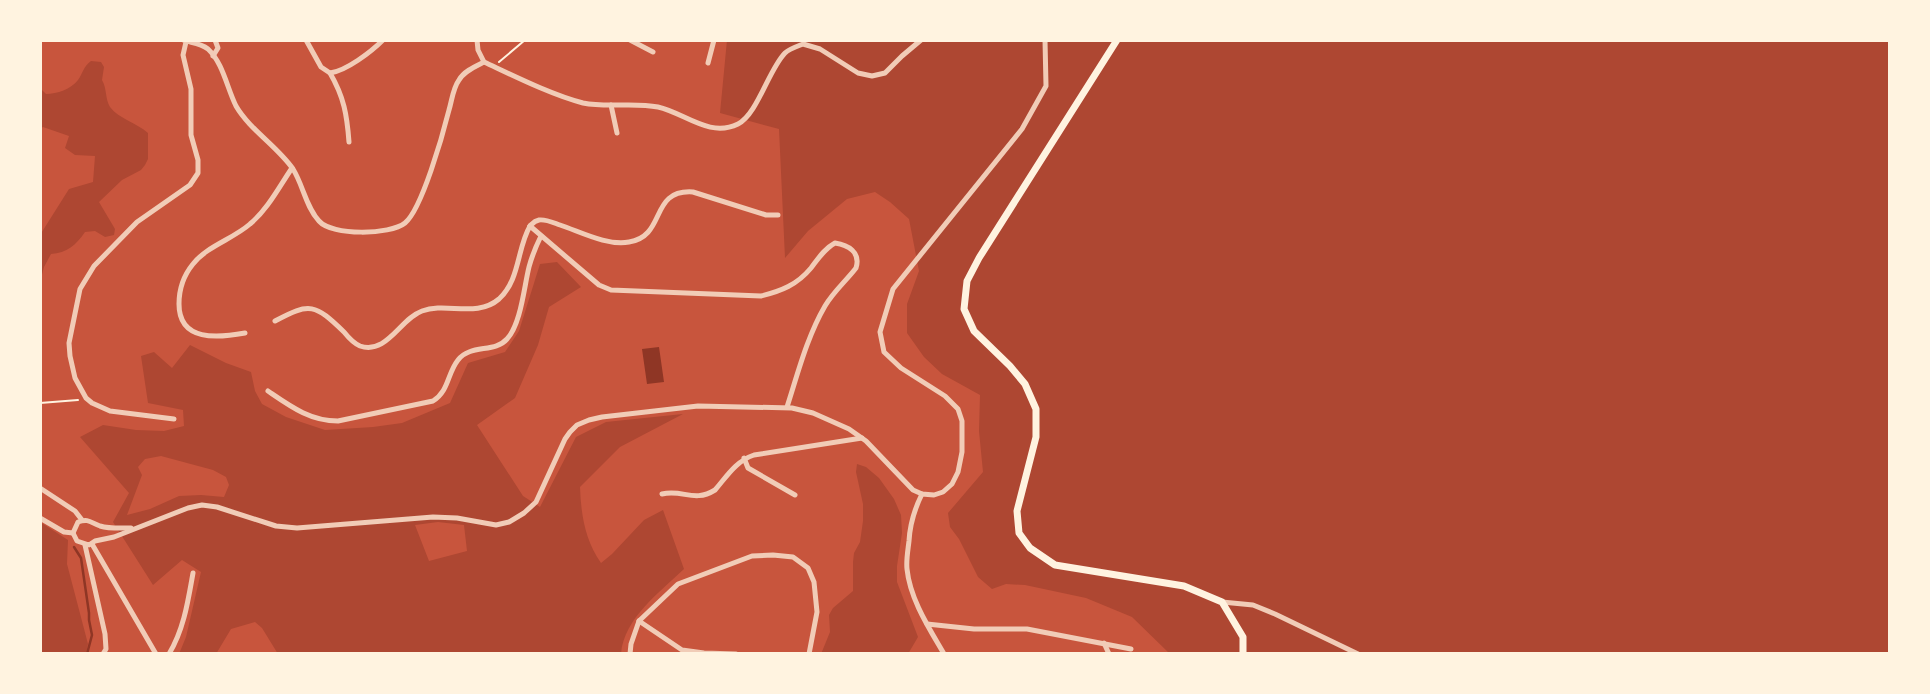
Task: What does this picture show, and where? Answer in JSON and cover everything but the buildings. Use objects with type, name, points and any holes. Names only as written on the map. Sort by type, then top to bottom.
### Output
[{"type":"main road","points":[[1117,40],[979,258],[967,281],[964,309],[974,331],[1025,384],[1036,409],[1037,438],[1017,510],[1019,533],[1030,548],[1055,565],[1184,586],[1222,602],[1243,636],[1243,654]]},
{"type":"street","points":[[213,55],[218,48],[215,40]]},
{"type":"street","points":[[306,40],[321,67],[330,74],[338,88],[344,105],[349,142]]},
{"type":"street","points":[[330,74],[340,71],[383,40]]},
{"type":"street","points":[[477,40],[484,62],[567,97],[585,103],[632,104],[659,108],[707,128],[740,124],[752,110],[786,51],[803,44],[820,49],[858,73],[872,76],[885,73],[921,40]]},
{"type":"street","points":[[630,40],[653,52]]},
{"type":"street","points":[[708,63],[714,40]]},
{"type":"street","points":[[103,654],[106,649],[105,634],[91,543],[99,531],[91,520],[82,520],[76,525],[74,533],[77,541],[91,543],[202,505],[276,526],[297,528],[433,517],[496,525],[509,522],[536,502],[565,439],[578,425],[589,420],[698,406],[787,407],[813,413],[849,429],[862,438],[906,485],[922,494],[934,495],[943,492],[952,484],[958,472],[962,452],[962,421],[958,409],[945,396],[901,368],[884,352],[880,332],[893,289],[1022,129],[1046,86],[1045,40]]},
{"type":"street","points":[[174,419],[99,408],[86,398],[75,378],[69,343],[83,281],[108,250],[137,222],[190,185],[198,173],[198,160],[191,135],[191,89],[183,55],[185,41],[201,45],[213,55],[237,106],[292,168],[317,220],[326,227],[355,232],[401,225],[410,217],[441,141],[459,78],[472,67],[484,62]]},
{"type":"street","points":[[611,105],[617,133]]},
{"type":"street","points":[[245,333],[225,337],[192,331],[186,327],[179,315],[181,290],[184,280],[198,259],[255,220],[292,168]]},
{"type":"street","points":[[275,321],[299,308],[312,309],[325,315],[358,345],[377,346],[387,341],[420,311],[438,308],[473,309],[498,300],[510,284],[526,233],[530,226],[539,220],[615,242],[630,242],[648,232],[663,204],[672,194],[682,191],[766,215],[779,215]]},
{"type":"street","points":[[530,226],[598,285],[611,290],[751,296],[773,293],[794,284],[828,247],[835,243],[850,247],[857,256],[858,263],[824,307],[811,335],[787,407]]},
{"type":"street","points":[[268,391],[299,411],[326,421],[338,421],[433,401],[443,392],[457,361],[463,355],[470,351],[502,345],[509,337],[541,236]]},
{"type":"street","points":[[662,494],[673,492],[696,497],[710,493],[744,458],[754,455],[862,438]]},
{"type":"street","points":[[744,458],[748,468],[795,495]]},
{"type":"street","points":[[40,488],[75,511],[82,520]]},
{"type":"street","points":[[922,494],[910,523],[906,565],[914,595],[944,654]]},
{"type":"street","points":[[40,518],[57,528],[74,533]]},
{"type":"street","points":[[97,526],[119,529],[138,527]]},
{"type":"street","points":[[91,543],[156,654]]},
{"type":"street","points":[[630,654],[639,621],[678,584],[752,556],[773,555],[793,556],[808,568],[814,582],[817,611],[809,654]]},
{"type":"street","points":[[169,654],[186,612],[193,573]]},
{"type":"street","points":[[1222,602],[1253,605],[1358,654]]},
{"type":"street","points":[[639,621],[682,650],[736,654]]},
{"type":"street","points":[[927,624],[974,629],[1027,629],[1131,649]]},
{"type":"street","points":[[1104,643],[1109,654]]},
{"type":"path","points":[[494,66],[525,40]]},
{"type":"path","points":[[40,403],[86,398]]},
{"type":"shaded area","points":[[727,40],[1890,40],[1890,654],[1170,654],[1132,617],[1086,598],[1025,585],[1006,584],[992,589],[978,577],[950,527],[948,513],[983,472],[979,431],[980,395],[942,374],[924,357],[907,333],[907,304],[919,271],[909,219],[875,192],[847,199],[808,231],[785,258],[779,129],[720,113]]},
{"type":"shaded area","points":[[91,61],[101,62],[104,67],[102,80],[110,107],[148,133],[148,159],[141,170],[122,180],[99,202],[115,229],[114,235],[105,237],[95,231],[85,232],[71,248],[51,254],[40,282],[40,235],[69,189],[93,182],[95,156],[75,155],[65,148],[69,136],[43,127],[40,129],[40,84],[46,94],[64,90],[75,83]]},
{"type":"shaded area","points":[[557,262],[581,287],[549,307],[538,345],[515,398],[477,425],[523,496],[540,507],[576,437],[606,422],[683,414],[620,447],[580,487],[585,527],[601,563],[644,520],[663,510],[684,569],[636,617],[624,641],[621,654],[278,654],[262,628],[255,622],[231,629],[216,654],[179,654],[186,637],[201,572],[182,560],[153,585],[113,522],[129,493],[80,437],[103,425],[164,431],[184,426],[183,410],[148,403],[141,356],[154,352],[172,368],[190,345],[251,372],[255,391],[262,404],[286,417],[325,430],[402,423],[450,403],[468,363],[505,352],[519,331],[540,264]],"holes":[[[161,456],[213,470],[226,477],[229,485],[224,497],[179,496],[150,509],[127,515],[142,475],[138,467],[145,459]],[[438,522],[464,525],[467,551],[429,561],[415,525]]]},
{"type":"shaded area","points":[[659,347],[664,382],[647,384],[642,349]]},
{"type":"shaded area","points":[[857,464],[866,467],[879,478],[894,499],[901,515],[897,582],[918,637],[908,654],[821,654],[830,632],[829,615],[833,608],[853,591],[854,553],[860,542],[863,521]]},
{"type":"shaded area","points":[[40,522],[68,540],[67,564],[88,644],[86,654],[40,654]]},
{"type":"waterway","points":[[74,547],[81,558],[92,635],[87,654]]}]
